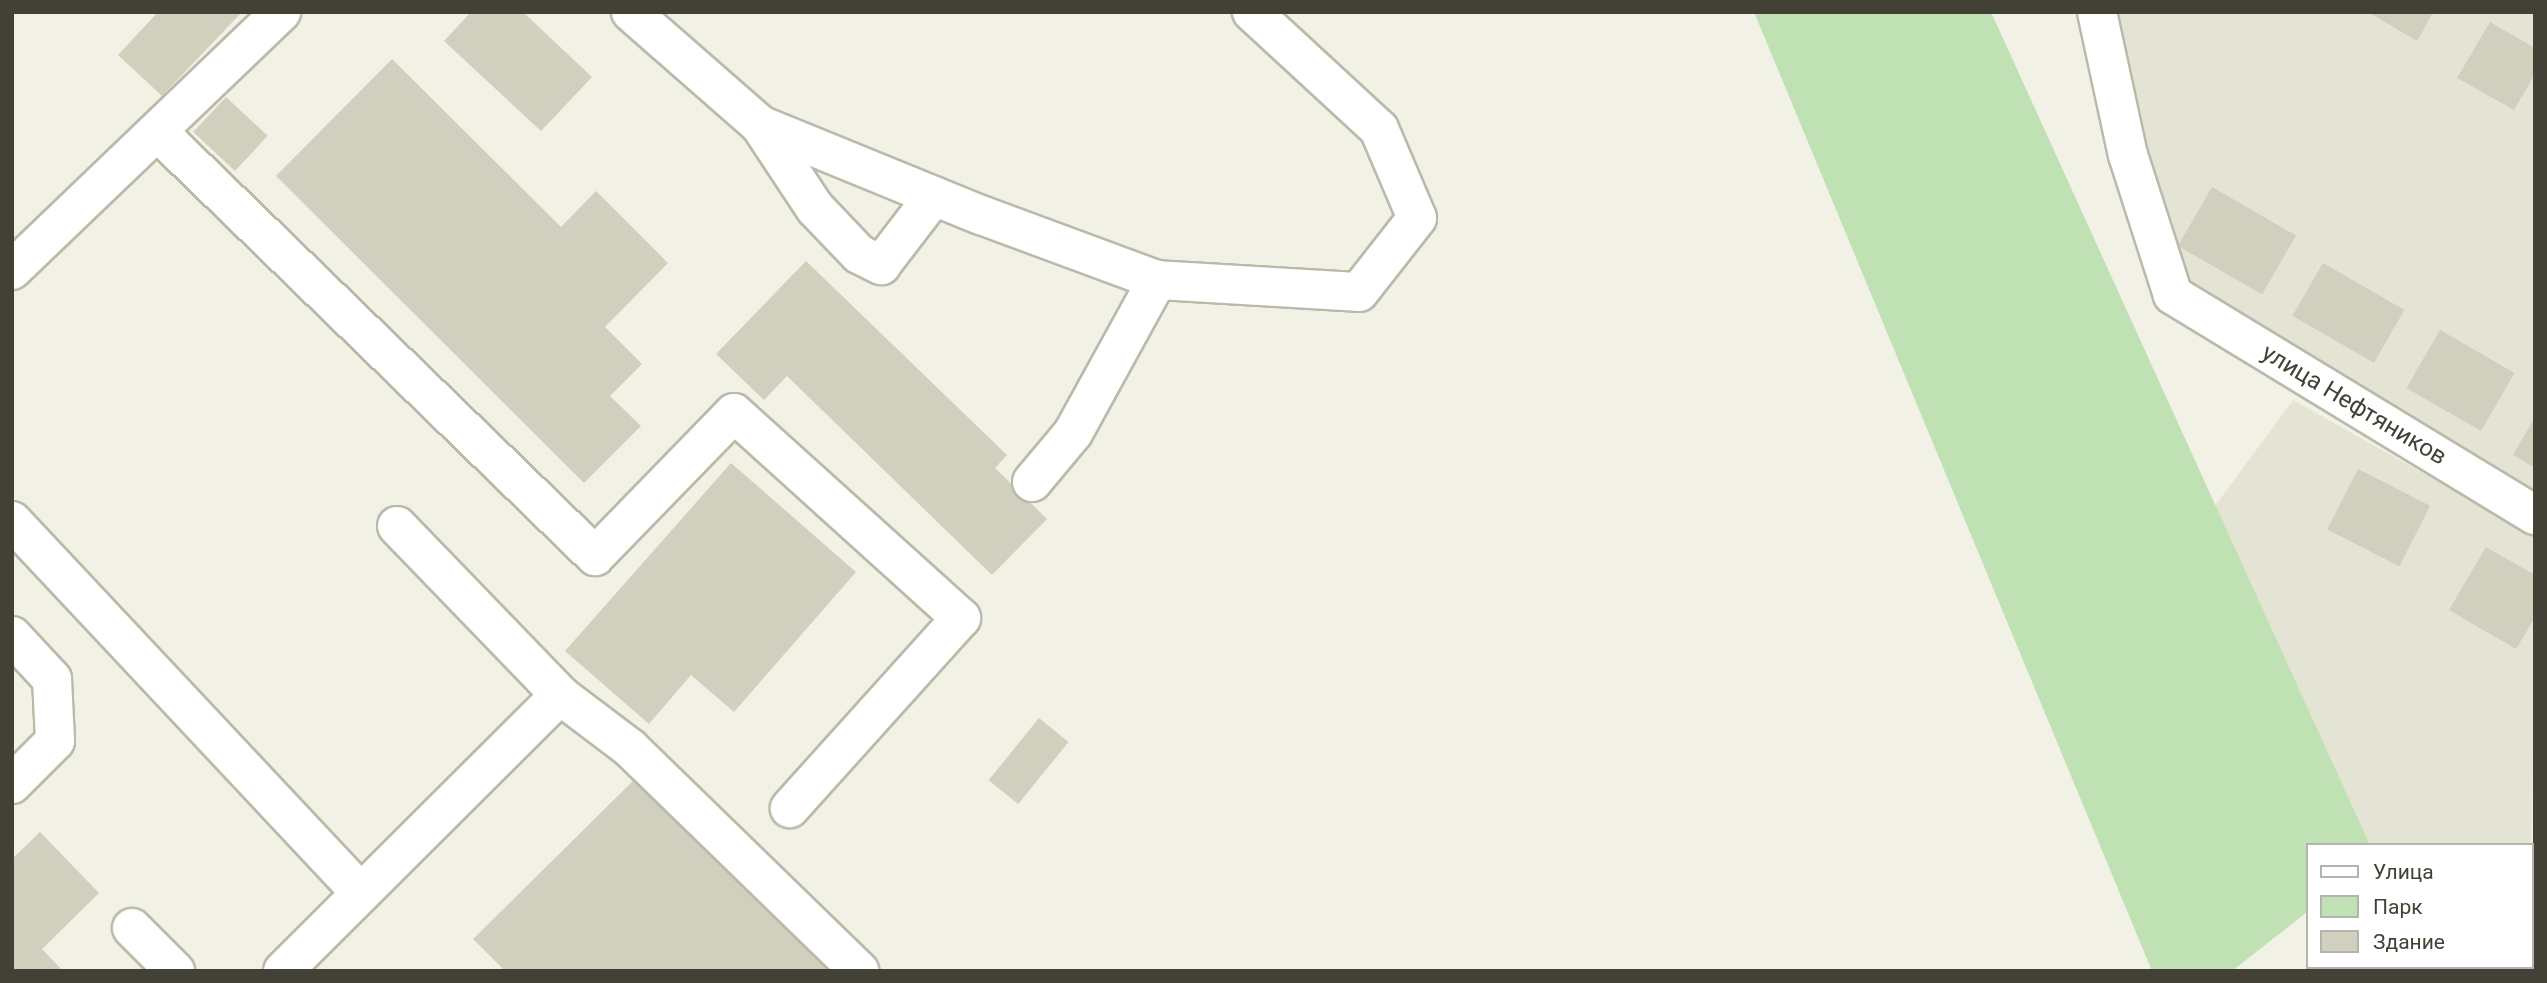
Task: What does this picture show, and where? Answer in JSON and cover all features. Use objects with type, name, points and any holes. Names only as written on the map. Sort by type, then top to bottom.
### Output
[{"type":"street","points":[[12,270],[159,132],[281,12]]},
{"type":"street","points":[[631,12],[760,125],[815,208],[859,254],[881,265],[934,196]]},
{"type":"street","points":[[760,125],[934,196],[1157,280],[1359,292],[1417,218],[1379,129],[1252,12]]},
{"type":"street","name":"улица Нефтяников","points":[[2097,12],[2128,155],[2173,295],[2535,515]]},
{"type":"street","points":[[159,132],[596,556],[734,412],[961,618],[790,808]]},
{"type":"street","points":[[1032,482],[1073,433],[1157,280]]},
{"type":"street","points":[[12,521],[361,893]]},
{"type":"street","points":[[397,526],[560,695],[630,748],[859,971]]},
{"type":"street","points":[[12,636],[52,679],[55,741],[12,784]]},
{"type":"street","points":[[283,971],[560,695]]},
{"type":"street","points":[[132,928],[175,971]]},
{"type":"street","points":[[2532,971],[2535,965]]},
{"type":"shaded area","points":[[2106,12],[2535,12],[2535,503],[2181,287]]},
{"type":"shaded area","points":[[2293,400],[2535,536],[2532,843],[2369,843],[2215,506]]},
{"type":"green space","points":[[1754,12],[1991,12],[2369,843],[2306,843],[2306,913],[2232,971],[2152,971]]},
{"type":"building","points":[[158,12],[242,12],[162,96],[118,55]]},
{"type":"building","points":[[471,12],[523,12],[592,77],[541,131],[444,41]]},
{"type":"building","points":[[2368,12],[2433,12],[2417,41]]},
{"type":"building","points":[[2490,22],[2535,48],[2535,74],[2514,110],[2457,78]]},
{"type":"building","points":[[392,59],[561,227],[596,191],[668,263],[605,327],[642,364],[610,396],[641,426],[584,483],[276,176]]},
{"type":"building","points":[[226,97],[268,136],[235,171],[193,132]]},
{"type":"building","points":[[2212,187],[2296,236],[2262,294],[2178,246]]},
{"type":"building","points":[[806,261],[1007,455],[995,468],[1047,519],[992,575],[787,376],[764,400],[716,354]]},
{"type":"building","points":[[2323,263],[2404,310],[2374,363],[2292,316]]},
{"type":"building","points":[[2440,330],[2514,373],[2481,431],[2406,388]]},
{"type":"building","points":[[2535,417],[2535,468],[2513,455]]},
{"type":"building","points":[[731,463],[856,572],[734,712],[691,675],[649,724],[565,651]]},
{"type":"building","points":[[2358,469],[2430,506],[2399,566],[2327,530]]},
{"type":"building","points":[[2486,547],[2535,575],[2535,617],[2516,649],[2449,610]]},
{"type":"building","points":[[1039,718],[1069,742],[1018,804],[989,780]]},
{"type":"building","points":[[639,775],[830,971],[505,971],[473,939]]},
{"type":"building","points":[[40,832],[99,893],[42,949],[63,971],[12,971],[12,859]]}]
